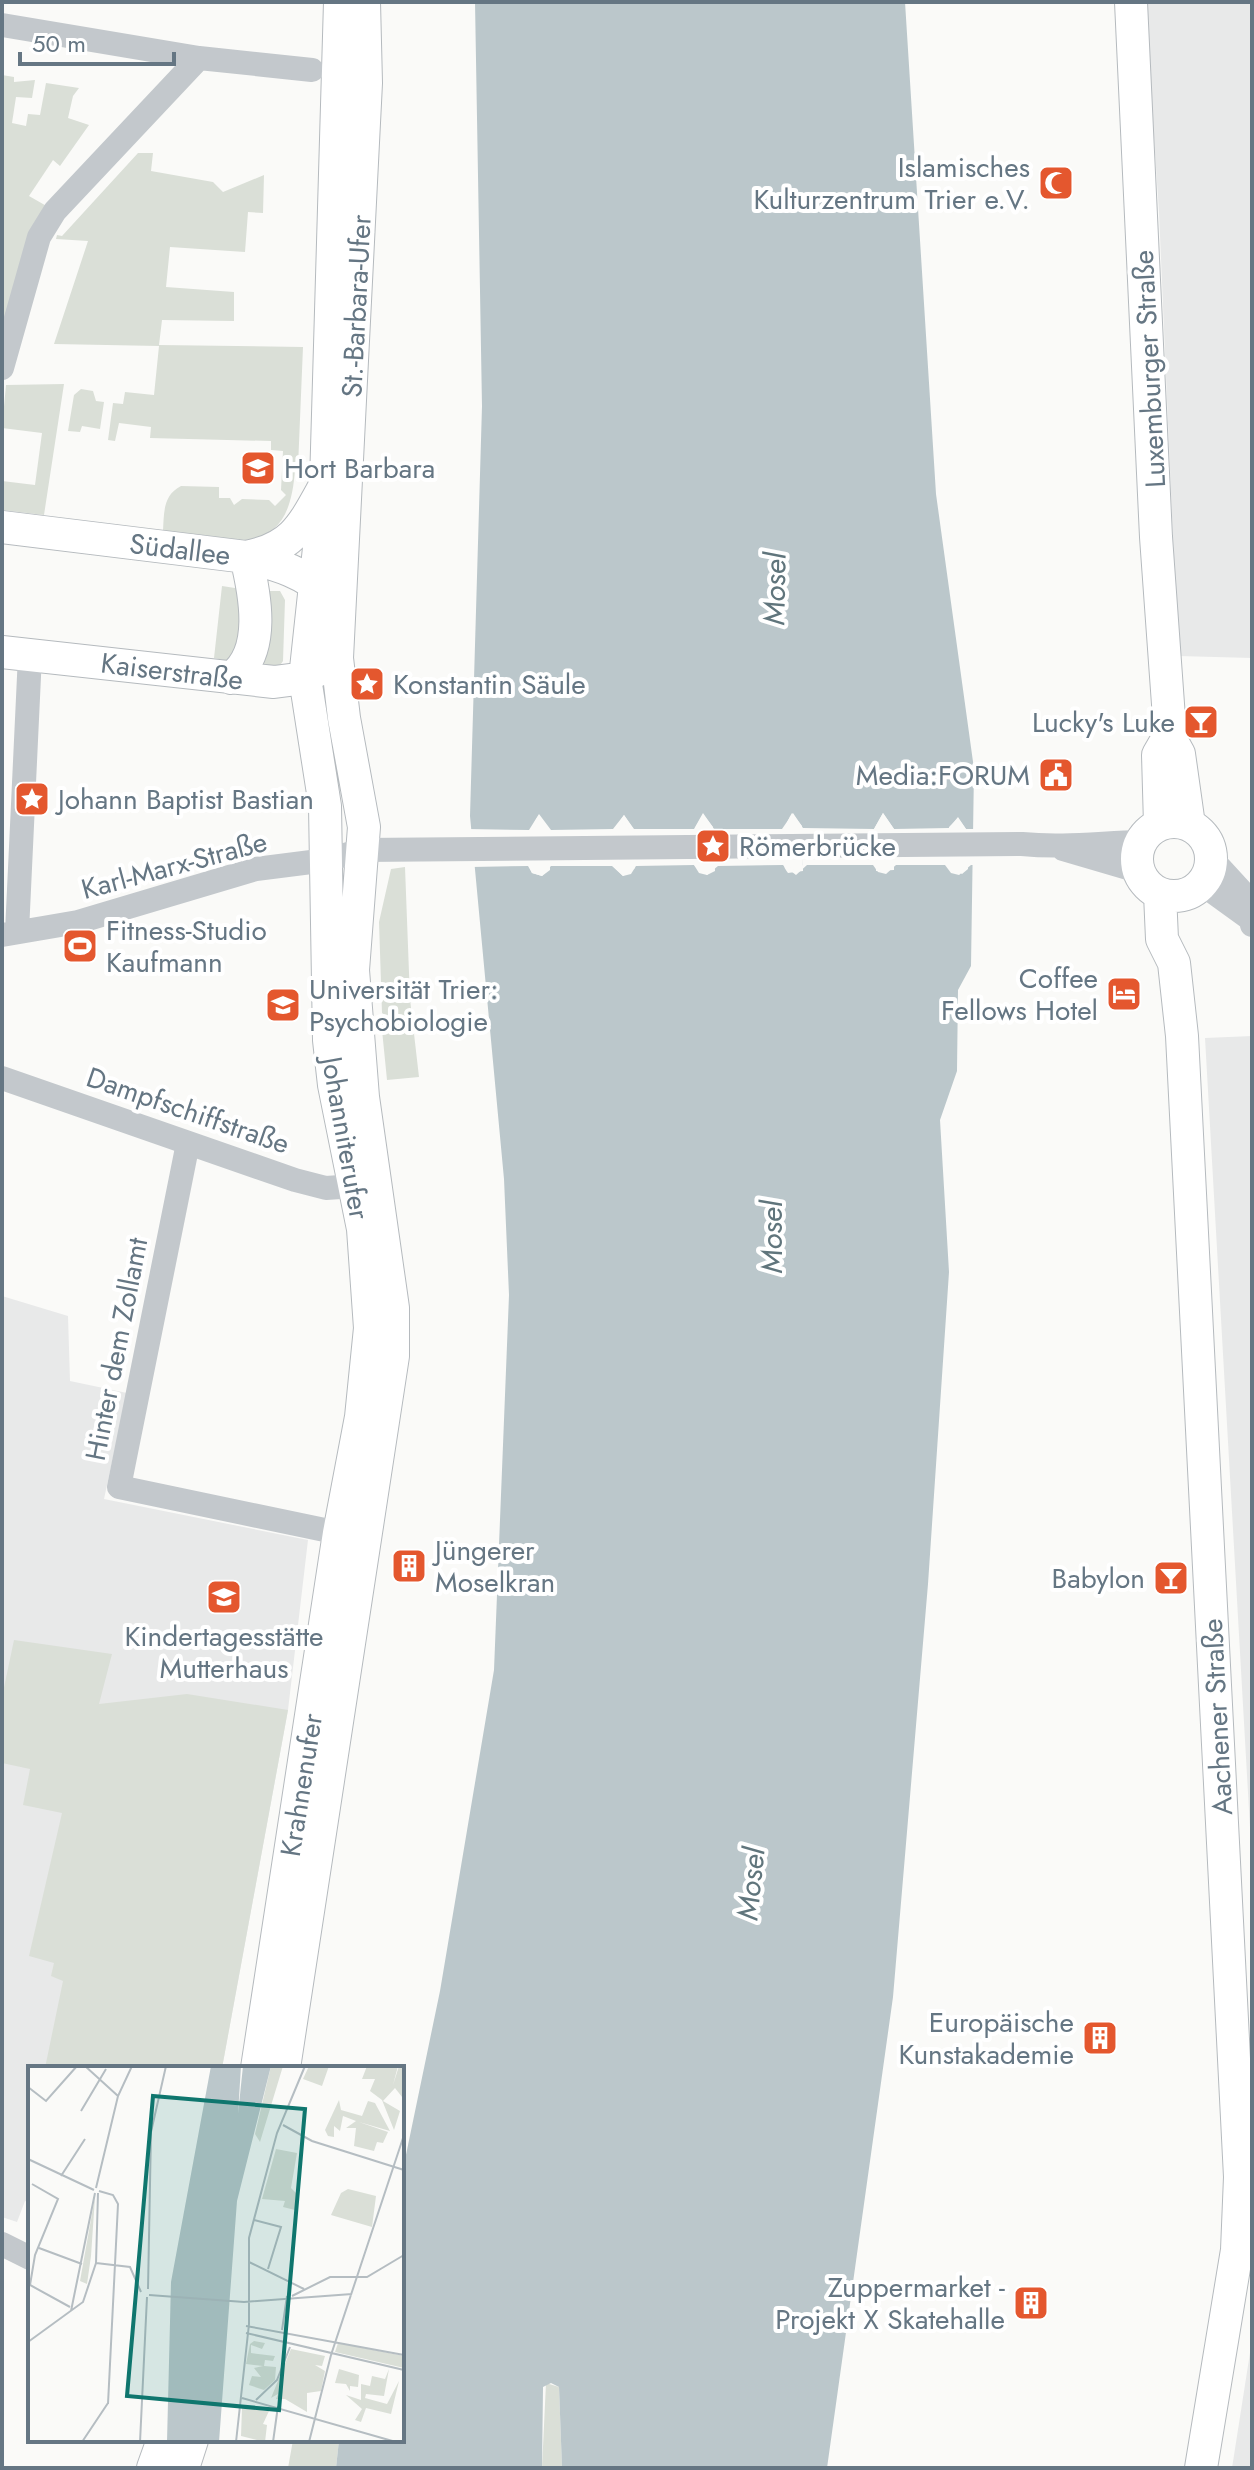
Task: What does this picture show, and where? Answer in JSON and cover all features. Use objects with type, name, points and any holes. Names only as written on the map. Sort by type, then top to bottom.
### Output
[{"type":"main road","name":"St.-Barbara-Ufer","points":[[317,583],[326,483],[340,2]]},
{"type":"main road","name":"St.-Barbara-Ufer","points":[[341,611],[366,83],[364,2]]},
{"type":"main road","name":"Luxemburger Straße","points":[[1131,2],[1169,736],[1179,754],[1157,840]]},
{"type":"main road","points":[[231,678],[248,662],[253,646],[254,598],[246,557],[269,552],[294,536],[326,483]]},
{"type":"main road","name":"Südallee","points":[[2,527],[246,557],[278,565],[317,583],[341,611]]},
{"type":"main road","name":"Johanniterufer","points":[[317,583],[307,636],[305,678],[324,790],[329,1040],[334,1085],[364,1174],[393,1308],[393,1356],[358,1504]]},
{"type":"main road","name":"Johanniterufer","points":[[341,611],[337,658],[364,827],[353,970],[364,1174]]},
{"type":"main road","name":"Kaiserstraße","points":[[16,653],[274,682],[305,678],[337,658]]},
{"type":"main road","points":[[1205,838],[1190,883],[1147,885],[1157,840],[1205,838]]},
{"type":"main road","name":"Aachener Straße","points":[[1190,883],[1162,939],[1174,963],[1200,1339],[1240,2177],[1237,2250],[1201,2468]]},
{"type":"main road","name":"Krahnenufer","points":[[257,2066],[339,1533],[358,1504]]},
{"type":"main road","name":"Krahnenufer","points":[[284,2066],[359,1587],[358,1504]]},
{"type":"main road","points":[[339,1533],[347,1537],[354,1550],[359,1587]]},
{"type":"main road","points":[[153,2468],[162,2442]]},
{"type":"main road","points":[[183,2468],[191,2442]]},
{"type":"street","points":[[11,2],[5,26],[199,58],[312,70]]},
{"type":"street","points":[[2,368],[39,237],[55,211],[199,58]]},
{"type":"street","points":[[10,934],[16,653]]},
{"type":"street","points":[[362,850],[1022,844],[1061,848],[1157,840]]},
{"type":"street","name":"Karl-Marx-Straße","points":[[10,934],[78,922],[256,869],[327,860],[362,850]]},
{"type":"street","points":[[1190,883],[1245,895],[1250,922]]},
{"type":"street","name":"Dampfschiffstraße","points":[[2,1078],[326,1188],[364,1174]]},
{"type":"street","name":"Hinter dem Zollamt","points":[[188,1143],[119,1487],[339,1533]]},
{"type":"street","points":[[2,2244],[28,2257]]},
{"type":"shaded area","points":[[1145,2],[1252,2],[1252,658],[1178,656],[1159,212]]},
{"type":"shaded area","points":[[2,75],[14,77],[14,82],[35,80],[32,98],[16,97],[12,123],[26,126],[28,114],[40,115],[46,83],[79,88],[73,96],[68,118],[89,125],[60,166],[53,160],[29,196],[50,208],[2,328]]},
{"type":"shaded area","points":[[138,153],[153,153],[151,171],[213,182],[223,192],[264,175],[263,213],[248,212],[245,252],[170,247],[166,287],[234,292],[234,321],[162,320],[159,345],[303,347],[298,467],[295,468],[291,498],[282,519],[269,532],[253,538],[234,540],[163,531],[166,505],[171,494],[181,486],[219,487],[219,498],[230,498],[234,505],[242,499],[269,500],[275,506],[286,495],[281,490],[283,451],[271,450],[271,441],[150,438],[151,427],[119,423],[115,441],[108,440],[113,403],[123,404],[125,392],[154,395],[159,346],[54,344],[88,241],[56,239],[57,235],[62,236]]},
{"type":"shaded area","points":[[64,384],[44,515],[2,510],[2,481],[35,485],[42,433],[2,428],[6,385]]},
{"type":"shaded area","points":[[81,389],[93,391],[96,401],[104,402],[100,429],[82,426],[80,432],[68,431],[74,395]]},
{"type":"shaded area","points":[[222,586],[248,590],[238,663],[214,658]]},
{"type":"shaded area","points":[[260,591],[280,591],[285,600],[283,661],[279,667],[260,667]]},
{"type":"shaded area","points":[[405,867],[410,999],[419,1077],[387,1080],[381,1020],[388,1017],[382,1013],[379,922],[391,869]]},
{"type":"shaded area","points":[[1252,1036],[1252,1863],[1205,1038]]},
{"type":"shaded area","points":[[2,1296],[68,1316],[70,1381],[127,1393],[104,1499],[308,1540],[288,1710],[222,2066],[28,2066],[28,2202],[25,2201],[17,2222],[2,2217]]},
{"type":"shaded area","points":[[14,1640],[112,1654],[99,1704],[187,1694],[288,1710],[222,2066],[45,2066],[63,1981],[51,1976],[54,1963],[29,1956],[62,1813],[23,1805],[30,1769],[2,1763],[2,1697]]},
{"type":"shaded area","points":[[1252,2340],[1252,2468],[1232,2468]]},
{"type":"shaded area","points":[[546,2383],[559,2387],[562,2468],[542,2468]]},
{"type":"shaded area","points":[[293,2442],[339,2442],[336,2468],[288,2468]]},
{"type":"water","name":"Mosel","points":[[475,2],[905,2],[936,494],[974,769],[971,966],[958,990],[957,1071],[940,1120],[949,1272],[928,1584],[893,1997],[827,2468],[562,2468],[559,2387],[551,2383],[543,2387],[542,2468],[336,2468],[339,2442],[404,2442],[404,2164],[440,1991],[494,1670],[509,1295],[504,1179],[470,816],[482,406]],"holes":[[[792,813],[802,826],[803,871],[788,873],[782,859],[781,843]],[[883,813],[894,829],[894,870],[876,871],[874,829]],[[703,814],[713,827],[715,871],[707,875],[694,865],[695,828]],[[539,815],[550,830],[550,870],[542,876],[532,873],[528,859],[528,843]],[[624,815],[634,830],[635,868],[623,876],[613,866],[614,830]],[[958,818],[966,829],[968,869],[962,874],[946,865],[949,827]]]},
{"type":"pier","name":"Römerbrücke","points":[[703,813],[714,829],[782,829],[793,813],[803,828],[874,829],[883,813],[894,829],[949,828],[958,817],[966,829],[977,829],[977,865],[971,865],[959,875],[951,873],[945,865],[896,865],[886,874],[878,872],[873,865],[807,865],[796,875],[783,865],[718,866],[707,875],[699,873],[694,865],[636,866],[631,874],[623,876],[612,866],[551,866],[542,876],[532,873],[528,866],[471,867],[467,829],[529,830],[539,814],[551,830],[613,829],[624,815],[634,829],[694,829]],"holes":[[[793,820],[798,829],[803,865],[796,871],[787,865],[786,830]],[[883,820],[890,830],[892,865],[886,870],[878,865],[878,830]],[[539,821],[546,831],[547,866],[540,872],[533,866],[533,830]],[[704,821],[709,829],[713,866],[708,871],[698,865],[699,829]],[[624,822],[630,830],[631,867],[623,872],[617,865],[618,830]],[[958,823],[962,829],[966,864],[959,871],[950,864],[953,829]]]},
{"type":"place","name":"Islamisches Kulturzentrum Trier e.V.","points":[[1056,183]]},
{"type":"place","name":"Hort Barbara","points":[[258,468]]},
{"type":"place","name":"Konstantin Säule","points":[[367,684]]},
{"type":"place","name":"Lucky's Luke","points":[[1201,722]]},
{"type":"place","name":"Media:FORUM","points":[[1056,775]]},
{"type":"place","name":"Johann Baptist Bastian","points":[[32,799]]},
{"type":"place","name":"Römerbrücke","points":[[713,846]]},
{"type":"place","name":"Fitness-Studio Kaufmann","points":[[80,946]]},
{"type":"place","name":"Coffee Fellows Hotel","points":[[1124,994]]},
{"type":"place","name":"Universität Trier: Psychobiologie","points":[[283,1005]]},
{"type":"place","name":"Jüngerer Moselkran","points":[[409,1566]]},
{"type":"place","name":"Babylon","points":[[1171,1578]]},
{"type":"place","name":"Kindertagesstätte Mutterhaus","points":[[224,1597]]},
{"type":"place","name":"Europäische Kunstakademie","points":[[1100,2038]]},
{"type":"place","name":"Zuppermarket - Projekt X Skatehalle","points":[[1031,2303]]}]
